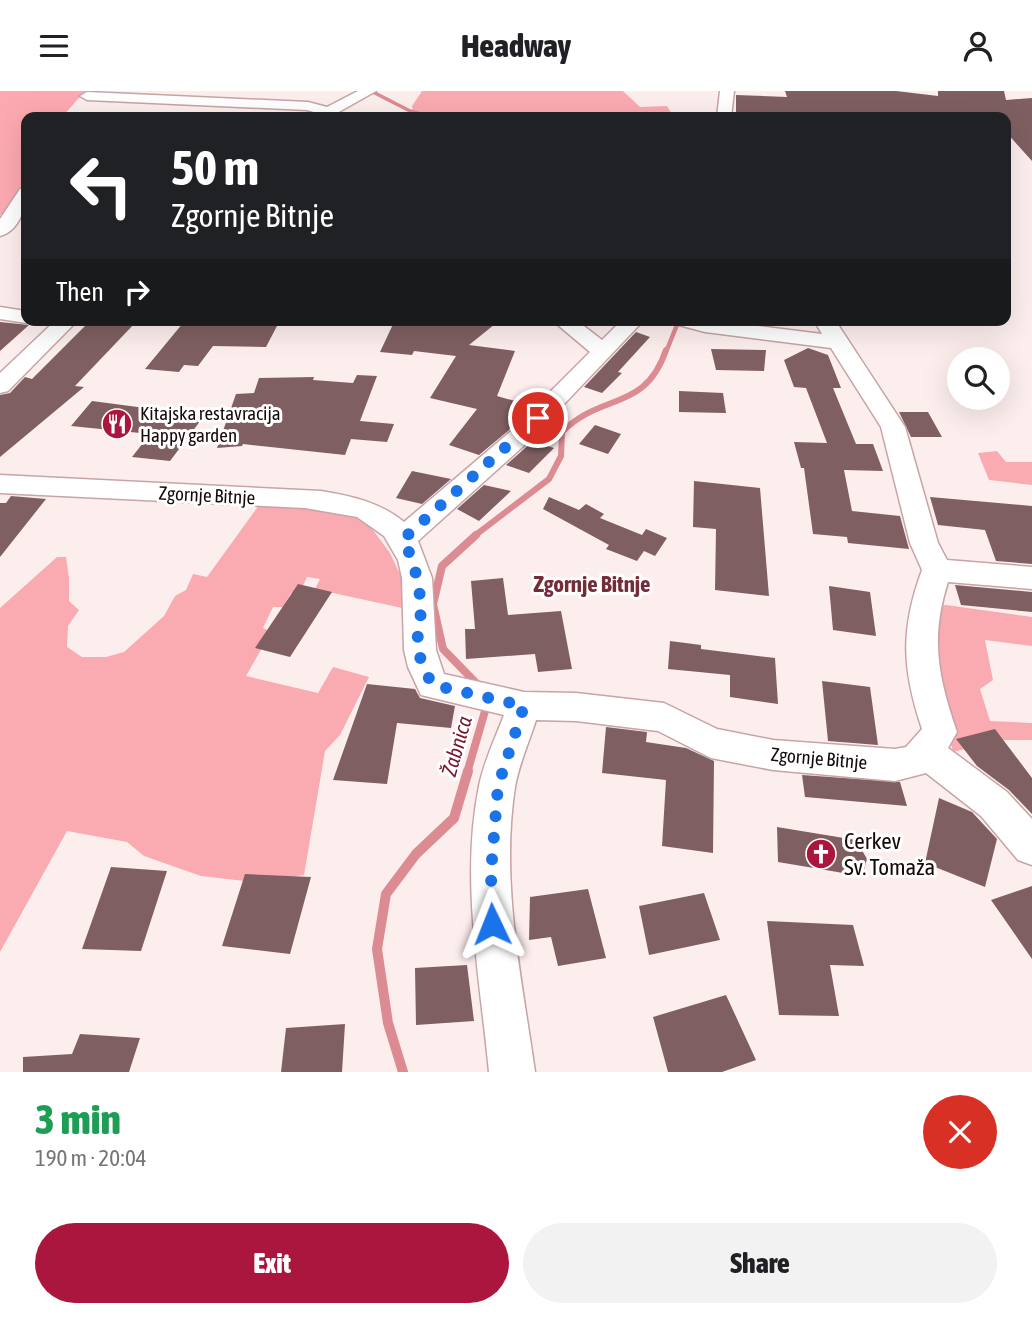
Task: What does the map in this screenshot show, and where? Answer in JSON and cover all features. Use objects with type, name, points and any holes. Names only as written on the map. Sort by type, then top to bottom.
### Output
[{"type":"street","points":[[724,112],[727,91]]},
{"type":"street","points":[[329,112],[368,92]]},
{"type":"street","points":[[86,98],[308,106],[321,112]]},
{"type":"street","points":[[0,231],[21,202]]},
{"type":"street","points":[[0,313],[21,316]]},
{"type":"street","points":[[0,386],[55,326]]},
{"type":"street","points":[[570,326],[602,351]]},
{"type":"street","points":[[403,539],[519,437],[628,326]]},
{"type":"street","points":[[721,326],[840,343]]},
{"type":"street","points":[[828,326],[893,427],[924,543],[937,570],[922,622],[920,639],[940,732],[927,750],[944,768],[994,804],[1032,847]]},
{"type":"street","name":"Zgornje Bitnje","points":[[0,484],[292,499],[338,504],[369,511],[385,521],[403,539],[413,559],[421,610],[418,637],[424,670],[433,685],[514,705],[576,707],[664,717],[711,743],[773,755],[895,765],[916,761],[927,750]]},
{"type":"street","points":[[937,570],[1032,578]]},
{"type":"street","points":[[512,1072],[492,924],[491,872],[498,786],[514,705]]},
{"type":"shaded area","points":[[0,91],[85,91],[66,112],[21,112],[21,195],[15,208],[0,215]]},
{"type":"shaded area","points":[[422,91],[623,91],[640,107],[667,106],[671,112],[413,112],[412,106]]},
{"type":"shaded area","points":[[997,451],[1006,462],[1032,462],[1032,485],[989,480],[978,453]]},
{"type":"shaded area","points":[[259,505],[350,513],[370,526],[390,553],[405,585],[402,608],[315,589],[320,579],[307,577],[299,594],[291,593],[283,607],[273,607],[263,628],[271,632],[246,676],[318,693],[333,667],[369,677],[340,735],[325,751],[304,875],[253,882],[201,876],[144,856],[127,842],[67,831],[0,952],[0,608],[57,557],[66,557],[69,601],[79,610],[68,626],[67,647],[82,657],[106,657],[124,652],[164,616],[175,596],[186,590],[193,574],[207,577]]},
{"type":"shaded area","points":[[946,605],[1032,617],[1032,646],[985,640],[993,680],[980,689],[990,721],[1032,723],[1032,740],[1000,740],[953,752],[933,671],[934,606]]},
{"type":"building","points":[[785,91],[896,91],[938,96],[938,91],[1004,91],[1006,100],[1032,98],[1032,161],[1011,138],[1011,112],[736,112],[736,95],[787,97]]},
{"type":"building","points":[[0,322],[28,326],[0,351]]},
{"type":"building","points":[[85,326],[132,326],[75,386],[84,387],[0,457],[0,395],[10,393],[25,377],[32,379]]},
{"type":"building","points":[[181,326],[277,326],[266,347],[213,346],[198,366],[184,365],[179,372],[145,369]]},
{"type":"building","points":[[392,326],[493,326],[469,345],[515,351],[497,396],[529,405],[508,431],[479,455],[449,445],[477,409],[430,398],[456,356],[414,351],[412,355],[380,352]]},
{"type":"building","points":[[636,332],[650,337],[618,372],[622,373],[602,393],[584,387]]},
{"type":"building","points":[[808,348],[828,355],[841,388],[833,388],[856,444],[873,444],[883,471],[844,470],[852,511],[900,516],[909,549],[848,543],[847,537],[813,534],[804,468],[801,468],[794,442],[827,443],[806,388],[794,387],[784,360]]},
{"type":"building","points":[[711,349],[766,350],[764,371],[716,370]]},
{"type":"building","points":[[357,375],[377,376],[360,421],[394,424],[387,442],[351,439],[345,455],[243,444],[217,448],[236,394],[254,393],[259,378],[314,377],[313,380],[353,383]]},
{"type":"building","points":[[679,391],[723,393],[726,413],[679,412]]},
{"type":"building","points":[[92,401],[204,416],[170,461],[132,457],[150,434],[71,426]]},
{"type":"building","points":[[899,412],[928,412],[942,437],[911,437]]},
{"type":"building","points":[[595,425],[621,434],[608,454],[579,444]]},
{"type":"building","points":[[533,441],[554,448],[529,473],[506,465]]},
{"type":"building","points":[[412,471],[451,479],[422,504],[396,498]]},
{"type":"building","points":[[694,481],[760,488],[769,596],[715,590],[716,529],[693,527]]},
{"type":"building","points":[[484,485],[511,491],[479,521],[457,509]]},
{"type":"building","points":[[11,496],[46,499],[0,557],[0,503],[6,503]]},
{"type":"building","points":[[549,497],[579,510],[586,504],[604,514],[600,518],[642,535],[646,529],[667,538],[655,556],[644,551],[637,561],[606,549],[609,545],[543,509]]},
{"type":"building","points":[[930,497],[1032,506],[1032,564],[996,561],[985,530],[938,525]]},
{"type":"building","points":[[503,578],[508,615],[561,611],[572,669],[538,672],[535,654],[466,659],[465,629],[475,629],[471,581]]},
{"type":"building","points":[[298,584],[332,592],[290,657],[255,648]]},
{"type":"building","points":[[955,585],[1032,592],[1032,612],[961,605]]},
{"type":"building","points":[[829,586],[870,592],[876,636],[833,630]]},
{"type":"building","points":[[670,641],[701,645],[701,649],[775,658],[778,704],[730,697],[730,675],[668,669]]},
{"type":"building","points":[[822,681],[870,687],[878,745],[828,741]]},
{"type":"building","points":[[367,684],[415,689],[420,698],[455,706],[451,728],[397,723],[387,784],[333,780]]},
{"type":"building","points":[[606,727],[647,732],[646,742],[686,748],[714,761],[713,853],[662,846],[666,780],[602,773]]},
{"type":"building","points":[[995,729],[1032,778],[1032,814],[1009,790],[977,766],[956,739]]},
{"type":"building","points":[[802,775],[900,782],[907,806],[805,797]]},
{"type":"building","points":[[939,798],[972,812],[997,839],[985,887],[925,863]]},
{"type":"building","name":"Cerkev Sv. Tomaža","points":[[777,827],[856,840],[867,859],[864,870],[855,875],[778,862]]},
{"type":"building","points":[[111,867],[167,871],[141,951],[82,949]]},
{"type":"building","points":[[245,874],[311,877],[290,954],[222,946]]},
{"type":"building","points":[[1032,886],[1032,959],[991,900]]},
{"type":"building","points":[[588,889],[606,958],[558,966],[551,937],[529,940],[530,897]]},
{"type":"building","points":[[704,893],[720,940],[649,955],[639,906]]},
{"type":"building","points":[[767,921],[853,925],[864,966],[830,965],[839,1016],[779,1015]]},
{"type":"building","points":[[467,965],[474,1021],[416,1025],[415,968]]},
{"type":"building","points":[[726,995],[756,1060],[722,1072],[668,1072],[653,1017]]},
{"type":"building","points":[[345,1024],[342,1072],[281,1072],[286,1028]]},
{"type":"building","points":[[80,1034],[140,1038],[129,1072],[23,1072],[23,1057],[72,1054]]},
{"type":"waterway","name":"Žabnica","points":[[371,91],[414,112]]},
{"type":"waterway","name":"Žabnica","points":[[666,352],[677,326]]},
{"type":"waterway","name":"Žabnica","points":[[473,537],[549,479],[561,456],[562,432],[592,411],[634,393],[647,383],[657,370],[666,350]]},
{"type":"waterway","name":"Žabnica","points":[[476,535],[442,566],[433,604],[443,649],[478,685]]},
{"type":"waterway","name":"Žabnica","points":[[467,773],[485,711],[484,702]]},
{"type":"waterway","name":"Žabnica","points":[[403,1072],[388,1023],[377,949],[386,894],[416,854],[454,818],[468,771]]},
{"type":"place","name":"Kitajska restavracija Happy garden","points":[[117,424]]},
{"type":"place","name":"Cerkev Sv. Tomaža","points":[[821,854]]},
{"type":"district","name":"Zgornje Bitnje","points":[[592,584]]},
{"type":"route","points":[[492,924],[493,825],[498,786],[524,706],[433,685],[424,670],[418,637],[421,610],[418,579],[413,559],[403,539],[538,418]]}]
